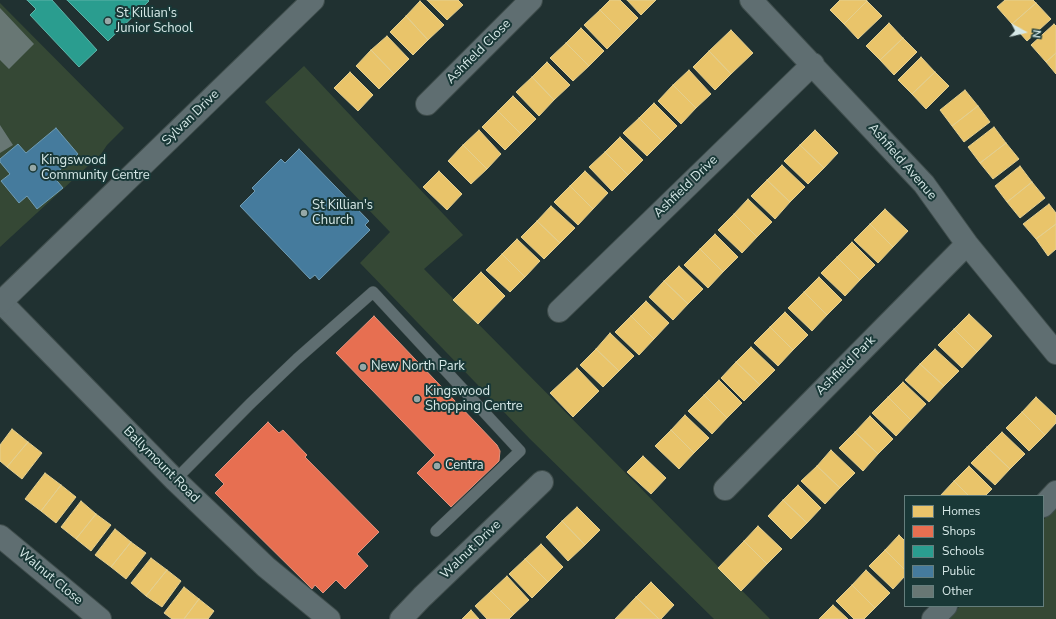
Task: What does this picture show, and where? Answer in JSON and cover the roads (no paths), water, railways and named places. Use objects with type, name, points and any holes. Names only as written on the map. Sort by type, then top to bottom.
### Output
[{"type":"street","name":"Sylvan Drive","points":[[0,302],[313,0]]},
{"type":"street","name":"Ashfield Close","points":[[427,104],[531,0]]},
{"type":"street","name":"Ashfield Avenue","points":[[751,0],[813,64],[924,184],[967,244],[1056,353]]},
{"type":"street","name":"Ashfield Drive","points":[[558,311],[813,64]]},
{"type":"street","name":"Ashfield Park","points":[[725,489],[967,244]]},
{"type":"street","name":"Ballymount Road","points":[[0,302],[175,480],[266,567],[329,619]]},
{"type":"street","name":"Walnut Drive","points":[[401,619],[542,482]]},
{"type":"street","points":[[1044,505],[1056,492]]},
{"type":"street","name":"Walnut Close","points":[[0,536],[100,619]]},
{"type":"street","points":[[933,619],[945,607]]},
{"type":"lane","points":[[175,480],[296,359],[373,292],[520,451],[436,531]]},
{"type":"place","name":"St Killian's Junior School","points":[[108,21]]},
{"type":"place","name":"Kingswood Community Centre","points":[[33,168]]},
{"type":"place","name":"St Killian's Church","points":[[304,213]]},
{"type":"place","name":"New North Park","points":[[363,367]]},
{"type":"place","name":"Kingswood Shopping Centre","points":[[417,399]]},
{"type":"place","name":"Centra","points":[[437,466]]}]
